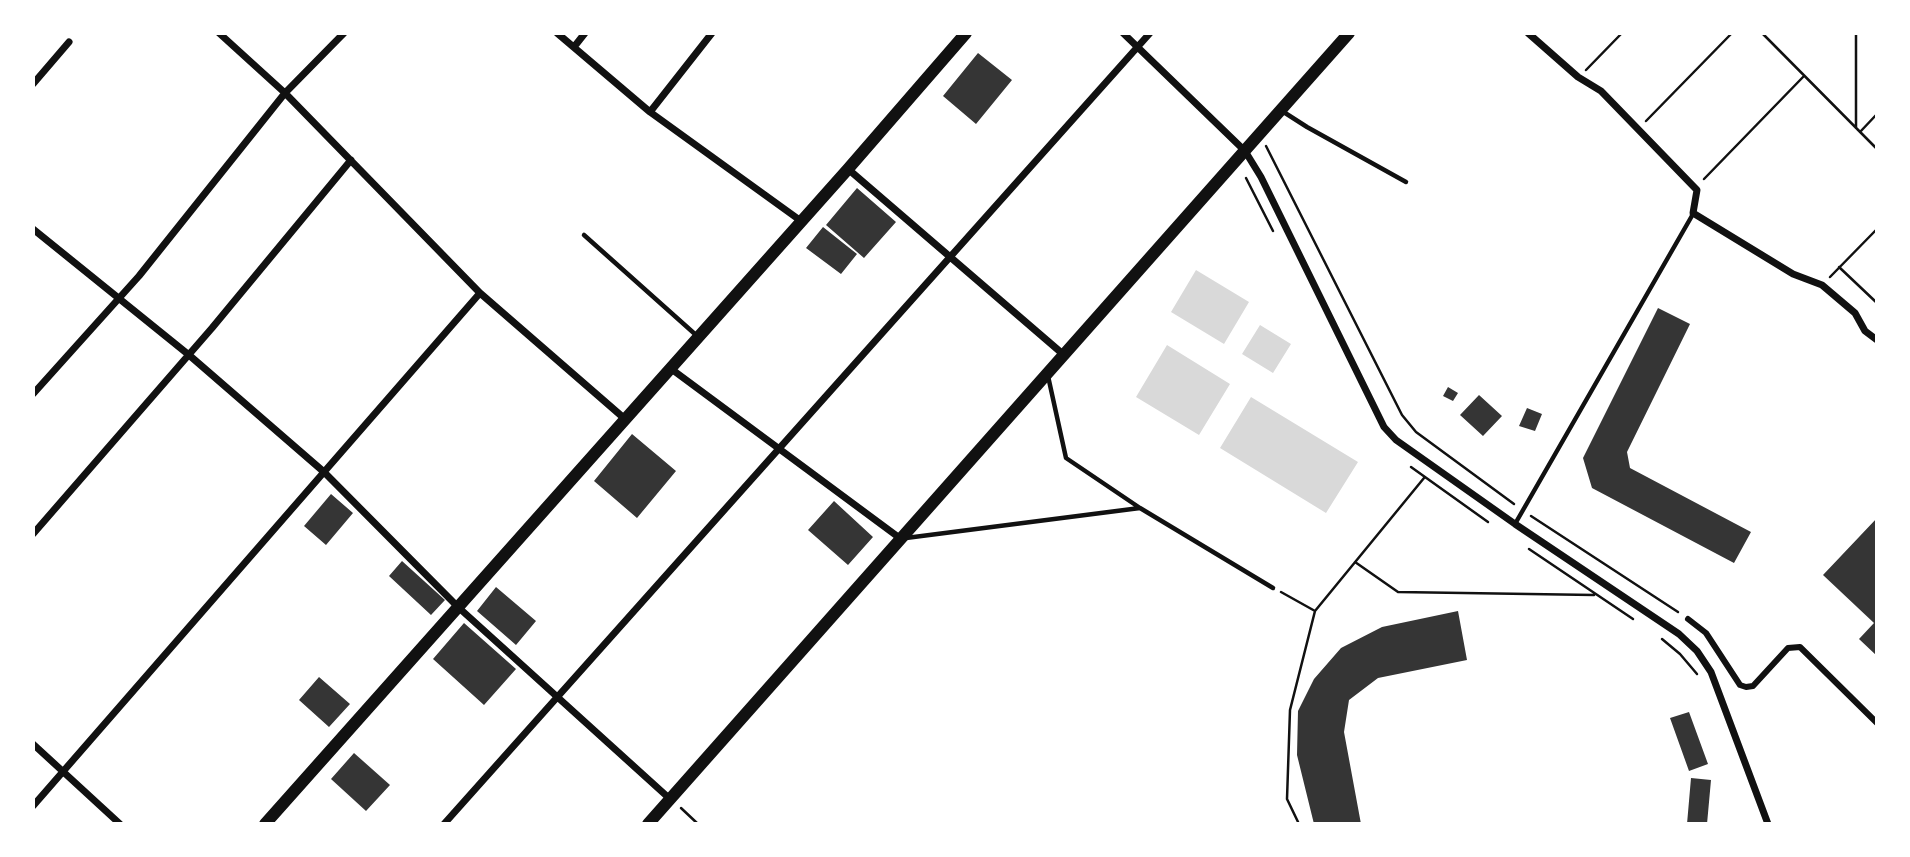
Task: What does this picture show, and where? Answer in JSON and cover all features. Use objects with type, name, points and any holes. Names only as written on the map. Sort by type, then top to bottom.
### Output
[{"type":"street","points":[[219,33],[285,93],[481,293],[625,419]]},
{"type":"street","points":[[33,394],[120,299],[285,93],[344,33]]},
{"type":"street","points":[[557,33],[650,112],[801,221]]},
{"type":"street","points":[[573,47],[585,33]]},
{"type":"street","points":[[650,112],[712,33]]},
{"type":"street","points":[[265,824],[966,33]]},
{"type":"street","points":[[1123,33],[1245,151],[1261,177],[1384,427],[1396,440],[1679,634],[1697,651],[1712,672],[1768,824]]},
{"type":"street","points":[[444,824],[1150,33]]},
{"type":"street","points":[[648,824],[1349,33]]},
{"type":"street","points":[[1528,33],[1578,77],[1601,91],[1697,190],[1693,213],[1793,274],[1822,285],[1856,313],[1866,331],[1877,340]]},
{"type":"street","points":[[33,83],[69,42]]},
{"type":"street","points":[[33,534],[189,355],[351,160]]},
{"type":"street","points":[[848,169],[1064,355]]},
{"type":"street","points":[[33,229],[189,355],[324,472],[458,607],[670,799]]},
{"type":"street","points":[[33,806],[481,293]]},
{"type":"street","points":[[670,369],[901,538]]},
{"type":"street","points":[[1688,619],[1706,632],[1740,685],[1753,686],[1788,648],[1800,647],[1877,723]]},
{"type":"street","points":[[33,744],[120,824]]},
{"type":"lane","points":[[1281,110],[1406,182]]},
{"type":"lane","points":[[1515,524],[1693,213]]},
{"type":"lane","points":[[584,236],[698,337]]},
{"type":"lane","points":[[1048,373],[1066,458],[1140,508],[1273,588]]},
{"type":"lane","points":[[901,538],[1140,508]]},
{"type":"path","points":[[1578,77],[1622,33]]},
{"type":"path","points":[[1639,128],[1732,33]]},
{"type":"path","points":[[1762,33],[1877,149]]},
{"type":"path","points":[[1856,33],[1856,128]]},
{"type":"path","points":[[1695,188],[1804,76]]},
{"type":"path","points":[[1860,132],[1877,114]]},
{"type":"path","points":[[1260,134],[1402,415],[1416,432],[1522,511],[1688,619]]},
{"type":"path","points":[[1822,285],[1877,229]]},
{"type":"path","points":[[1839,267],[1877,303]]},
{"type":"path","points":[[1299,824],[1287,799],[1290,710],[1315,611],[1424,478]]},
{"type":"path","points":[[1355,562],[1398,592],[1596,595]]},
{"type":"path","points":[[1273,588],[1315,611]]},
{"type":"path","points":[[670,799],[698,824]]},
{"type":"shaded area","points":[[1196,270],[1249,302],[1224,344],[1171,312]]},
{"type":"shaded area","points":[[1260,325],[1291,344],[1273,373],[1242,354]]},
{"type":"shaded area","points":[[1167,345],[1230,384],[1199,435],[1136,397]]},
{"type":"shaded area","points":[[1251,397],[1358,462],[1326,513],[1220,448]]},
{"type":"building","points":[[978,53],[1012,80],[976,124],[943,96]]},
{"type":"building","points":[[857,188],[896,222],[864,258],[826,225]]},
{"type":"building","points":[[823,227],[857,254],[841,274],[806,248]]},
{"type":"building","points":[[1658,308],[1690,324],[1627,452],[1630,468],[1751,532],[1734,563],[1592,488],[1583,458]]},
{"type":"building","points":[[1448,387],[1458,393],[1453,401],[1443,396]]},
{"type":"building","points":[[1479,395],[1502,416],[1483,436],[1460,415]]},
{"type":"building","points":[[1527,408],[1542,414],[1535,431],[1519,426]]},
{"type":"building","points":[[632,434],[676,471],[637,518],[594,481]]},
{"type":"building","points":[[331,494],[353,513],[326,545],[304,526]]},
{"type":"building","points":[[834,501],[873,537],[848,565],[808,530]]},
{"type":"building","points":[[1877,518],[1877,656],[1859,639],[1874,623],[1823,575]]},
{"type":"building","points":[[402,561],[445,600],[431,615],[389,576]]},
{"type":"building","points":[[496,587],[536,621],[516,645],[477,611]]},
{"type":"building","points":[[1458,611],[1467,660],[1378,678],[1349,700],[1344,732],[1361,824],[1314,824],[1297,755],[1298,711],[1314,679],[1341,648],[1382,627]]},
{"type":"building","points":[[464,623],[516,669],[484,705],[433,659]]},
{"type":"building","points":[[319,677],[350,704],[329,727],[299,700]]},
{"type":"building","points":[[1689,712],[1708,764],[1689,771],[1670,718]]},
{"type":"building","points":[[354,753],[390,785],[366,811],[331,779]]},
{"type":"building","points":[[1691,778],[1711,780],[1707,824],[1687,824]]}]
